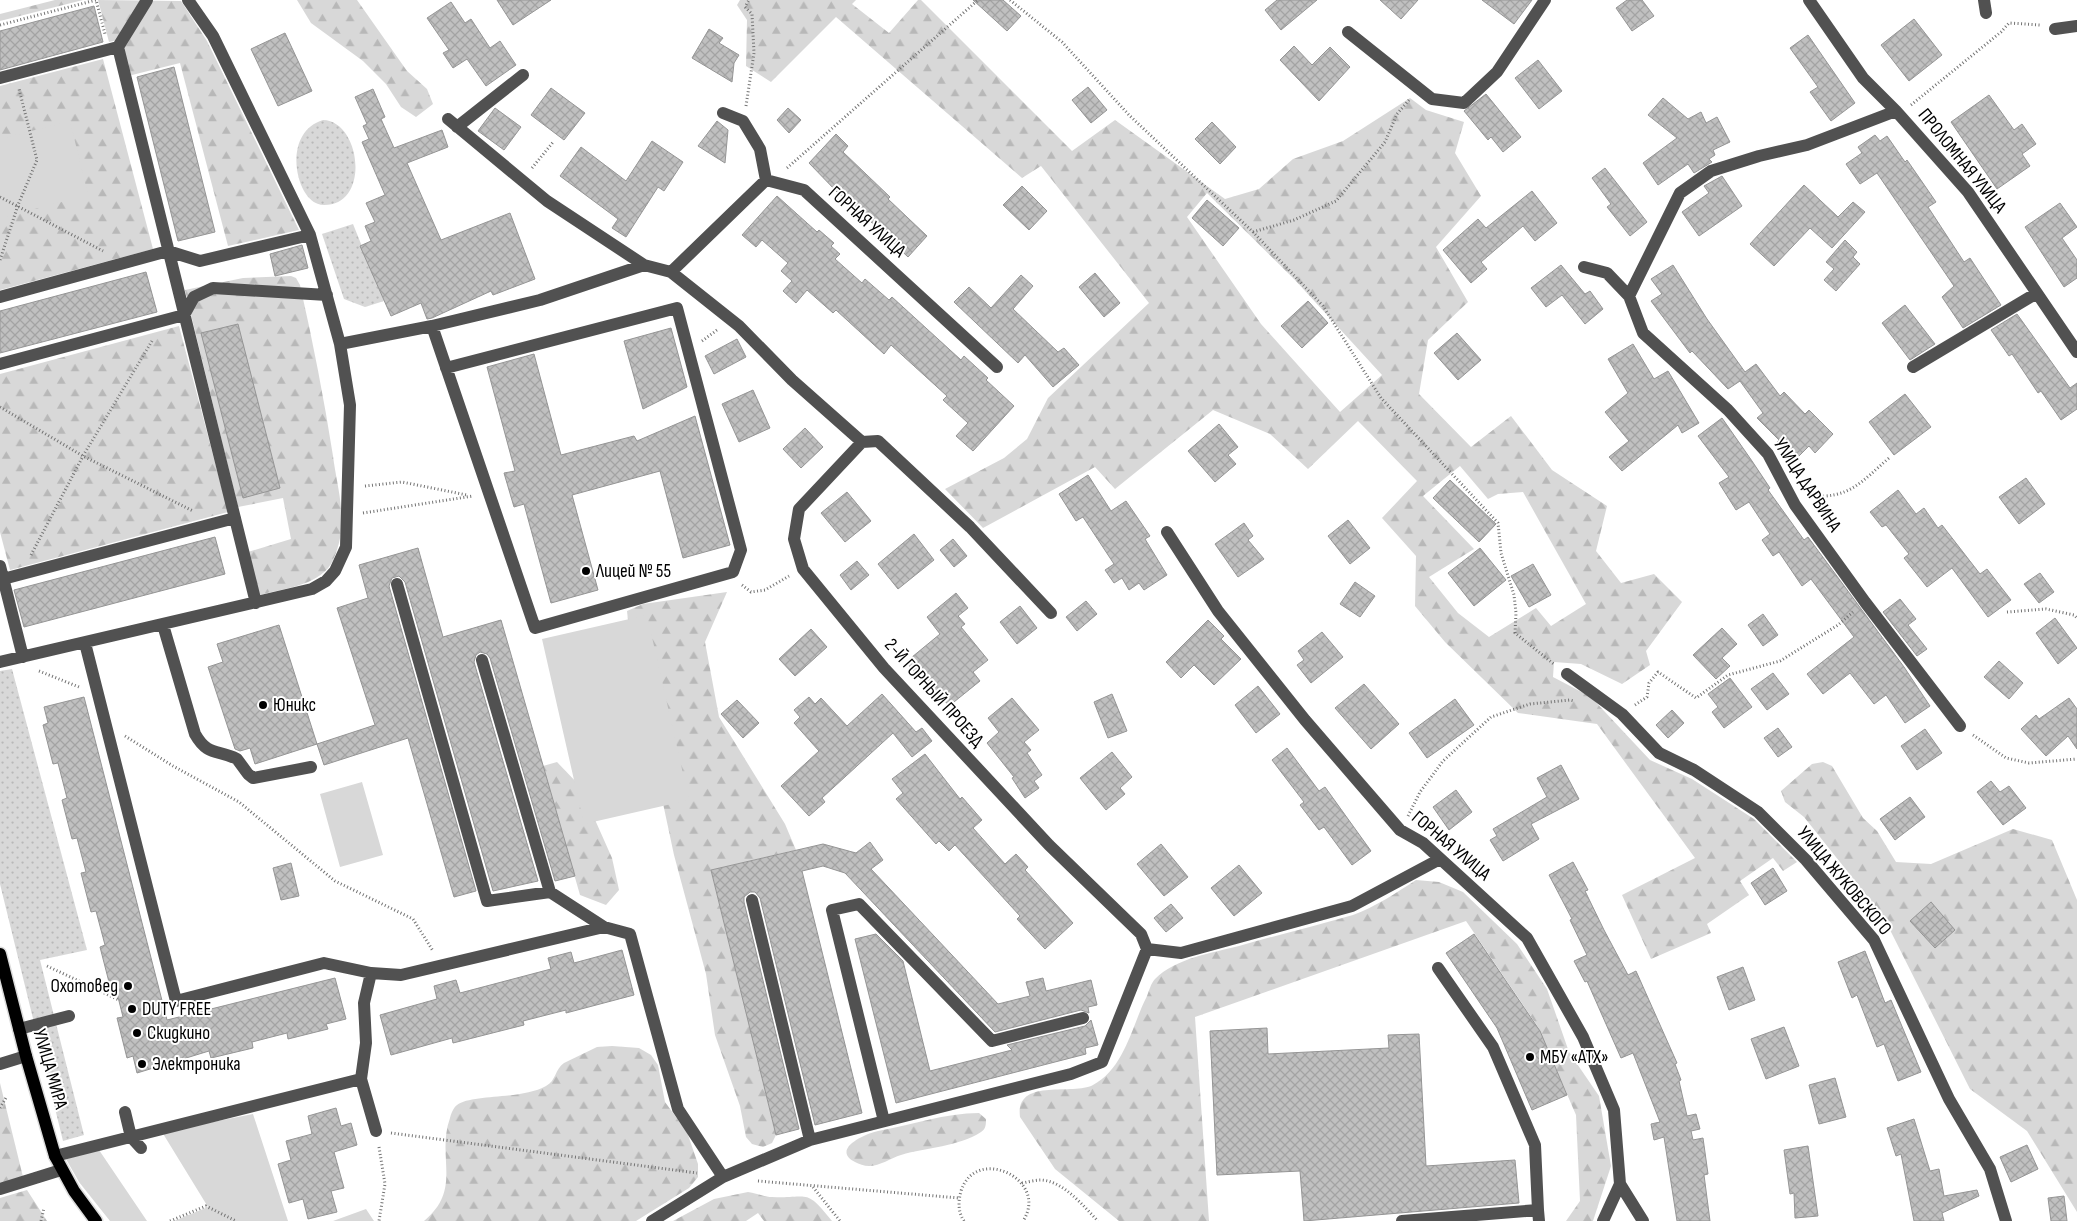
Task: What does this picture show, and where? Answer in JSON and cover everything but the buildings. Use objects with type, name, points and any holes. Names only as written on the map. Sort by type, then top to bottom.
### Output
[{"type":"main road","name":"УЛИЦА МИРА","points":[[0,954],[26,1056],[55,1156],[74,1191],[96,1221]]},
{"type":"street","points":[[0,78],[113,48],[147,0]]},
{"type":"street","points":[[0,662],[312,589],[326,581],[335,572],[343,558],[346,547],[350,405],[340,344],[327,294],[310,235],[213,36],[188,0]]},
{"type":"street","points":[[1348,32],[1432,99],[1464,103],[1497,72],[1546,0]]},
{"type":"street","name":"ПРОЛОМНАЯ УЛИЦА","points":[[1809,0],[1864,78],[1968,192],[2077,352]]},
{"type":"street","points":[[1984,0],[1986,13]]},
{"type":"street","points":[[2055,29],[2077,26]]},
{"type":"street","points":[[113,48],[168,251],[256,603]]},
{"type":"street","points":[[523,75],[452,123],[546,201],[644,265],[671,272],[739,326],[792,380],[862,442],[878,441],[970,527],[1051,613]]},
{"type":"street","points":[[1629,296],[1680,193],[1711,171],[1806,145],[1896,111]]},
{"type":"street","points":[[671,272],[766,180],[760,149],[743,121],[723,113]]},
{"type":"street","name":"ГОРНАЯ УЛИЦА","points":[[766,180],[804,190],[997,367]]},
{"type":"street","points":[[0,298],[168,251],[200,261],[310,235]]},
{"type":"street","points":[[340,344],[432,326],[540,300],[644,265]]},
{"type":"street","name":"УЛИЦА ДАРВИНА","points":[[1584,267],[1607,273],[1629,296],[1643,333],[1739,423],[1768,454],[1788,494],[1865,602],[1960,726]]},
{"type":"street","points":[[0,364],[164,321],[184,314],[194,296],[214,288],[327,294]]},
{"type":"street","points":[[1913,367],[2037,293]]},
{"type":"street","points":[[432,326],[446,368],[535,628],[733,572],[741,550],[677,308],[446,368]]},
{"type":"street","name":"2-Й ГОРНЫЙ ПРОЕЗД","points":[[862,442],[799,509],[794,539],[803,569],[890,675],[1049,845],[1141,934],[1146,949]]},
{"type":"street","points":[[3,579],[235,518]]},
{"type":"street","name":"ГОРНАЯ УЛИЦА","points":[[1167,532],[1218,610],[1305,720],[1400,830],[1423,843],[1527,938],[1583,1037],[1614,1110],[1620,1184],[1643,1221]]},
{"type":"street","points":[[0,566],[24,657]]},
{"type":"street","points":[[397,584],[487,901],[550,892]]},
{"type":"street","points":[[163,625],[195,734],[205,747],[213,752],[237,759],[253,778],[311,767]]},
{"type":"street","points":[[85,643],[176,1001],[324,963],[371,973],[401,975],[604,927]]},
{"type":"street","points":[[482,660],[550,892],[604,927],[630,934],[678,1109],[723,1177]]},
{"type":"street","name":"УЛИЦА ЖУКОВСКОГО","points":[[1567,674],[1622,714],[1659,753],[1694,770],[1758,812],[1806,860],[1874,940],[1948,1099],[1990,1169],[2006,1221]]},
{"type":"street","points":[[652,1221],[723,1177],[810,1140],[1071,1074],[1102,1062],[1146,949],[1181,954],[1352,906],[1440,858]]},
{"type":"street","points":[[752,900],[810,1140]]},
{"type":"street","points":[[884,1121],[832,910],[859,904],[992,1041],[1083,1018]]},
{"type":"street","points":[[1402,1221],[1539,1215],[1535,1145],[1493,1047],[1438,968]]},
{"type":"street","points":[[371,973],[364,1003],[366,1043],[361,1079],[376,1131]]},
{"type":"street","points":[[19,1028],[69,1016]]},
{"type":"street","points":[[0,1064],[26,1056]]},
{"type":"street","points":[[55,1156],[361,1079]]},
{"type":"street","points":[[126,1112],[131,1136],[140,1148]]},
{"type":"street","points":[[0,1189],[61,1170]]},
{"type":"street","points":[[1603,1221],[1620,1184]]},
{"type":"path","points":[[0,26],[96,0],[113,48]]},
{"type":"path","points":[[743,121],[754,53],[752,14],[745,7],[750,0]]},
{"type":"path","points":[[766,180],[791,166],[978,0]]},
{"type":"path","points":[[1010,0],[1062,42],[1129,115],[1253,232],[1323,306],[1381,398],[1498,523],[1501,553],[1514,595],[1515,633],[1567,674]]},
{"type":"path","points":[[1896,111],[1909,106],[2009,23],[2031,23],[2055,29]]},
{"type":"path","points":[[0,260],[18,205],[37,160],[15,74]]},
{"type":"path","points":[[1253,232],[1294,220],[1336,201],[1385,142],[1397,114],[1418,89]]},
{"type":"path","points":[[522,180],[554,141]]},
{"type":"path","points":[[0,197],[126,263]]},
{"type":"path","points":[[21,575],[83,456],[164,321]]},
{"type":"path","points":[[688,347],[700,342],[722,326],[739,326]]},
{"type":"path","points":[[0,406],[83,456],[216,523]]},
{"type":"path","points":[[1788,494],[1826,496],[1851,490],[1889,458]]},
{"type":"path","points":[[348,487],[402,482],[470,496]]},
{"type":"path","points":[[347,516],[489,494]]},
{"type":"path","points":[[733,572],[751,592],[765,590],[803,569]]},
{"type":"path","points":[[1622,714],[1647,697],[1649,683],[1658,672],[1696,698],[1728,675],[1780,661],[1838,625],[1865,602]]},
{"type":"path","points":[[2007,612],[2046,609],[2074,615],[2077,618]]},
{"type":"path","points":[[38,670],[98,695]]},
{"type":"path","points":[[1400,830],[1420,792],[1443,761],[1491,717],[1530,704],[1570,700],[1577,703]]},
{"type":"path","points":[[105,723],[173,766],[239,802],[335,881],[413,919],[442,965]]},
{"type":"path","points":[[1960,726],[2006,758],[2028,763],[2077,759]]},
{"type":"path","points":[[47,966],[118,1000]]},
{"type":"path","points":[[0,1108],[7,1096]]},
{"type":"path","points":[[379,1221],[385,1184],[376,1131],[723,1177],[813,1187],[959,1198]]},
{"type":"path","points":[[964,1221],[959,1208],[962,1187],[970,1178],[985,1170],[1002,1170],[1013,1174],[1022,1183],[1027,1194],[1028,1205],[1023,1221]]},
{"type":"path","points":[[1022,1183],[1042,1180],[1056,1184],[1070,1194],[1098,1221]]},
{"type":"path","points":[[813,1187],[840,1221]]},
{"type":"path","points":[[170,1221],[206,1206],[236,1221]]},
{"type":"path","points":[[41,1221],[44,1208]]},
{"type":"green space","points":[[55,0],[83,0],[0,21],[0,14]]},
{"type":"green space","points":[[98,0],[181,1],[207,41],[299,230],[228,246],[180,63],[128,76],[118,40],[109,42]]},
{"type":"green space","points":[[297,0],[357,0],[407,71],[427,89],[433,104],[416,117],[401,107],[386,84],[363,61],[311,23]]},
{"type":"green space","points":[[740,0],[856,0],[852,4],[889,33],[918,0],[921,0],[1072,151],[1115,120],[1225,199],[1259,189],[1293,159],[1343,141],[1410,98],[1426,110],[1464,122],[1455,153],[1481,196],[1436,247],[1468,302],[1428,340],[1419,394],[1471,447],[1511,416],[1552,470],[1607,506],[1596,551],[1621,583],[1654,574],[1682,602],[1646,651],[1650,665],[1622,684],[1581,664],[1554,662],[1553,677],[1591,697],[1650,760],[1692,779],[1754,819],[1797,862],[1783,871],[1773,858],[1740,881],[1749,895],[1707,924],[1711,933],[1651,959],[1622,895],[1695,858],[1597,724],[1518,713],[1445,642],[1415,606],[1416,556],[1382,518],[1417,481],[1358,421],[1308,469],[1270,434],[1213,410],[1115,489],[1095,467],[983,528],[945,489],[1004,458],[1027,439],[1048,398],[1149,303],[1041,166],[1022,178],[836,17],[771,82],[746,66],[747,20],[737,5]],"holes":[[[1207,193],[1295,280],[1382,375],[1340,412],[1261,324],[1187,217]],[[1460,466],[1488,499],[1498,494],[1523,492],[1586,604],[1551,626],[1536,608],[1489,637],[1458,613],[1429,577],[1474,549],[1423,496]]]},
{"type":"green space","points":[[103,59],[153,249],[0,290],[0,86]]},
{"type":"green space","points":[[323,120],[336,124],[346,134],[352,147],[355,163],[354,178],[349,192],[339,201],[324,205],[312,201],[304,191],[297,171],[296,160],[300,140],[313,125]]},
{"type":"green space","points":[[70,121],[88,195],[0,218],[0,139]]},
{"type":"green space","points":[[353,224],[384,301],[365,307],[344,299],[322,234]]},
{"type":"green space","points":[[291,276],[296,278],[300,285],[318,371],[342,522],[335,557],[325,571],[298,586],[259,595],[248,552],[291,539],[283,498],[238,507],[185,290],[243,278]]},
{"type":"green space","points":[[179,326],[228,512],[10,570],[0,532],[0,374]]},
{"type":"green space","points":[[727,592],[705,642],[719,717],[785,824],[796,850],[711,870],[776,1135],[772,1143],[763,1147],[752,1144],[746,1137],[740,1106],[715,1035],[706,974],[674,855],[632,658],[627,611],[643,604]]},
{"type":"green space","points":[[647,615],[689,800],[584,824],[542,639]]},
{"type":"green space","points":[[12,669],[87,950],[40,960],[84,1135],[63,1141],[0,884],[0,671]]},
{"type":"green space","points":[[557,762],[580,786],[612,858],[619,890],[606,905],[580,895],[543,766]]},
{"type":"green space","points":[[1823,762],[1832,766],[1863,818],[1877,831],[1896,862],[1931,864],[2013,829],[2052,840],[2077,900],[2077,1212],[2027,1131],[1970,1089],[1883,916],[1804,817],[1785,802],[1781,791],[1812,764]]},
{"type":"green space","points":[[362,782],[383,855],[340,867],[320,794]]},
{"type":"green space","points":[[1416,880],[1439,882],[1463,892],[1517,944],[1547,989],[1569,1052],[1599,1096],[1611,1166],[1593,1221],[1566,1221],[1580,1201],[1576,1115],[1538,1027],[1466,921],[1195,1017],[1209,1221],[1119,1221],[1055,1169],[1020,1117],[1021,1105],[1026,1097],[1035,1092],[1084,1088],[1093,1085],[1104,1077],[1120,1057],[1155,979],[1173,966],[1195,957],[1361,912]]},
{"type":"green space","points":[[597,1047],[639,1048],[651,1055],[658,1065],[665,1102],[687,1132],[698,1164],[698,1177],[689,1188],[636,1221],[424,1221],[436,1209],[443,1197],[446,1185],[446,1132],[453,1109],[457,1105],[474,1099],[536,1090],[549,1084],[564,1063]]},
{"type":"green space","points":[[0,1083],[23,1177],[0,1184]]},
{"type":"green space","points":[[979,1113],[986,1119],[984,1129],[972,1137],[952,1144],[911,1152],[877,1165],[869,1166],[855,1162],[848,1157],[846,1152],[853,1142],[873,1132],[941,1117]]},
{"type":"green space","points":[[253,1114],[288,1221],[174,1221],[208,1207],[162,1132]]},
{"type":"green space","points":[[99,1150],[147,1221],[110,1221],[79,1182],[66,1159]]},
{"type":"green space","points":[[27,1190],[47,1221],[0,1221],[0,1198]]},
{"type":"green space","points":[[748,1192],[769,1197],[806,1197],[816,1203],[832,1221],[764,1221],[758,1213],[746,1221],[673,1221],[714,1199]]},
{"type":"green space","points":[[366,1209],[374,1221],[333,1221]]},
{"type":"place","name":"Лицей № 55","points":[[586,571]]},
{"type":"place","name":"Юникс","points":[[263,705]]},
{"type":"place","name":"Охотовед","points":[[128,986]]},
{"type":"place","name":"DUTY FREE","points":[[132,1009]]},
{"type":"place","name":"Скидкино","points":[[137,1033]]},
{"type":"place","name":"МБУ «АТХ»","points":[[1530,1057]]},
{"type":"place","name":"Электроника","points":[[142,1064]]}]
